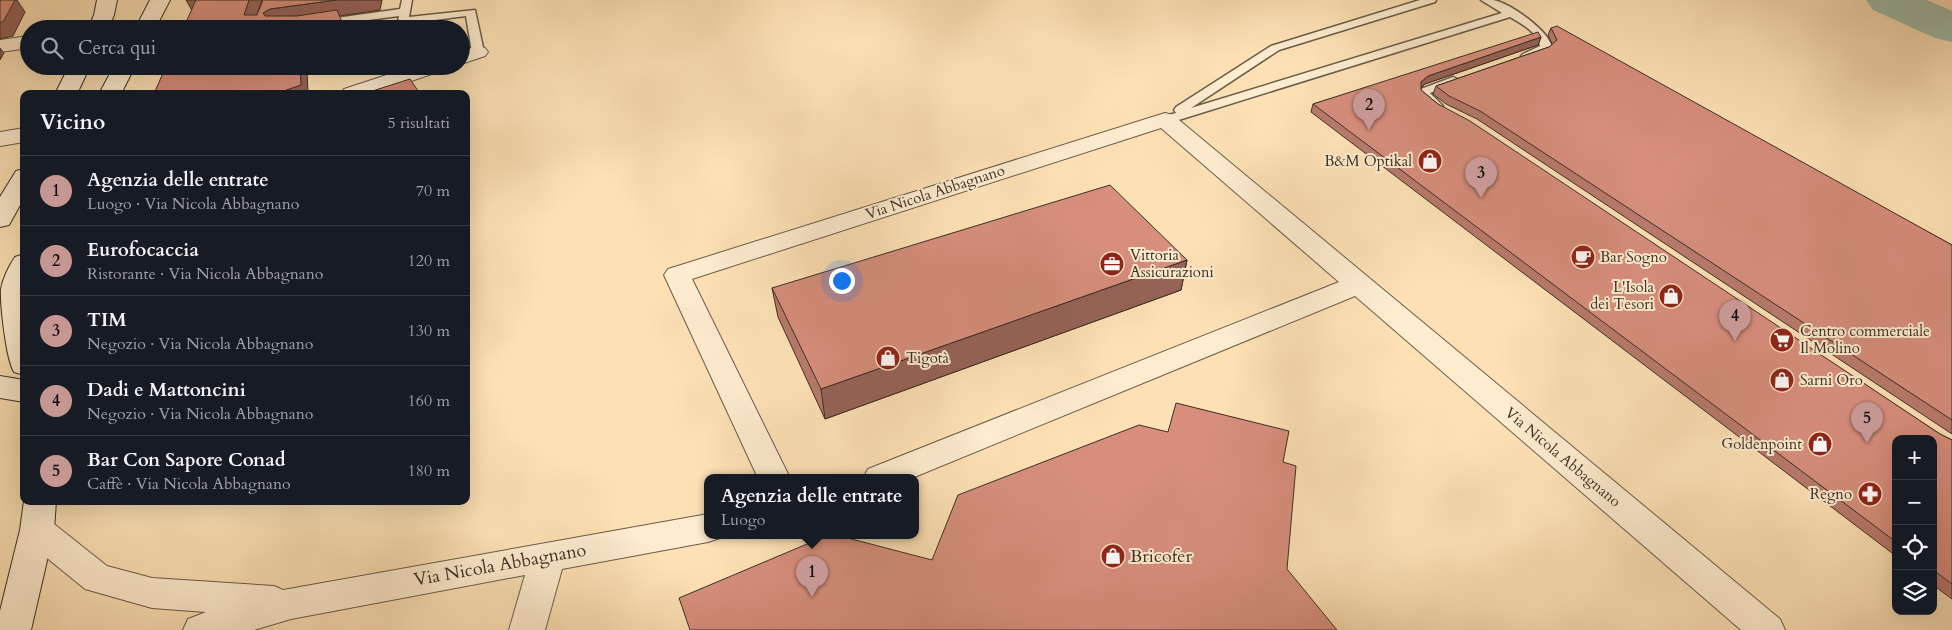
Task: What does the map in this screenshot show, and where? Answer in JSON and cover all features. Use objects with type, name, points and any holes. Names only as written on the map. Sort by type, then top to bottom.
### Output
[{"type":"street","points":[[102,20],[107,0]]},
{"type":"street","points":[[150,20],[160,0]]},
{"type":"street","points":[[0,46],[20,43]]},
{"type":"street","points":[[68,90],[76,75]]},
{"type":"street","points":[[112,90],[120,75]]},
{"type":"street","points":[[364,90],[409,75]]},
{"type":"street","name":"Via Nicola Abbagnano","points":[[772,474],[677,275],[1165,120],[1767,630]]},
{"type":"street","points":[[0,139],[20,136]]},
{"type":"street","points":[[0,218],[20,183]]},
{"type":"street","points":[[20,274],[14,290],[20,348]]},
{"type":"street","points":[[889,474],[1359,284]]},
{"type":"street","points":[[0,387],[20,390]]},
{"type":"street","points":[[13,630],[39,516]]},
{"type":"street","name":"Via Nicola Abbagnano","points":[[39,516],[97,578],[152,593],[291,603]]},
{"type":"street","name":"Via Nicola Abbagnano","points":[[201,630],[291,603],[704,529]]},
{"type":"street","points":[[527,630],[548,557]]},
{"type":"lane","points":[[403,20],[407,0]]},
{"type":"lane","points":[[1165,120],[1275,48],[1430,0]]},
{"type":"lane","points":[[1486,0],[1531,26],[1547,42],[1546,47],[1541,51],[1513,60]]},
{"type":"lane","points":[[345,20],[405,12]]},
{"type":"lane","points":[[411,20],[471,12],[470,55]]},
{"type":"lane","points":[[1165,120],[1510,14]]},
{"type":"lane","points":[[1448,113],[1429,101],[1424,96],[1425,91],[1467,76]]},
{"type":"building","points":[[0,0],[15,0],[3,22],[0,22]]},
{"type":"building","points":[[196,0],[249,0],[244,15],[257,15],[263,0],[336,0],[270,9],[263,13],[265,16],[297,16],[337,10],[341,20],[187,20]]},
{"type":"building","points":[[1557,26],[1952,245],[1952,420],[1480,111],[1449,96],[1436,86],[1549,47],[1557,40],[1551,28]]},
{"type":"building","points":[[1538,32],[1541,37],[1428,76],[1421,82],[1421,90],[1438,104],[1470,121],[1940,434],[1952,440],[1952,584],[1937,573],[1937,435],[1892,435],[1892,539],[1313,104]]},
{"type":"building","points":[[162,75],[300,75],[301,85],[287,90],[156,90]]},
{"type":"building","points":[[410,79],[417,90],[376,90]]},
{"type":"building","points":[[1110,185],[1187,260],[821,389],[772,288]]},
{"type":"building","name":"Bricofer","points":[[1176,403],[1289,431],[1283,462],[1296,466],[1287,569],[1337,630],[690,630],[679,598],[819,539],[852,539],[932,560],[958,495],[1139,425],[1168,432]]},
{"type":"waterway","points":[[1889,0],[1952,28]]},
{"type":"place","name":"Eurofocaccia","points":[[1369,130]]},
{"type":"place","name":"B&M Optikal","points":[[1430,161]]},
{"type":"place","name":"TIM","points":[[1481,198]]},
{"type":"place","name":"Bar Sogno","points":[[1583,257]]},
{"type":"place","name":"Vittoria Assicurazioni","points":[[1112,264]]},
{"type":"place","name":"L'Isola dei Tesori","points":[[1671,296]]},
{"type":"place","name":"Centro commerciale Il Molino","points":[[1782,340]]},
{"type":"place","name":"Dadi e Mattoncini","points":[[1735,341]]},
{"type":"place","name":"Tigotà","points":[[888,358]]},
{"type":"place","name":"Sarni Oro","points":[[1782,380]]},
{"type":"place","name":"Bar Con Sapore Conad","points":[[1867,443]]},
{"type":"place","name":"Goldenpoint","points":[[1820,444]]},
{"type":"place","name":"Regno","points":[[1870,494]]},
{"type":"place","name":"Bricofer","points":[[1113,556]]},
{"type":"place","name":"Agenzia delle entrate","points":[[812,597]]}]
